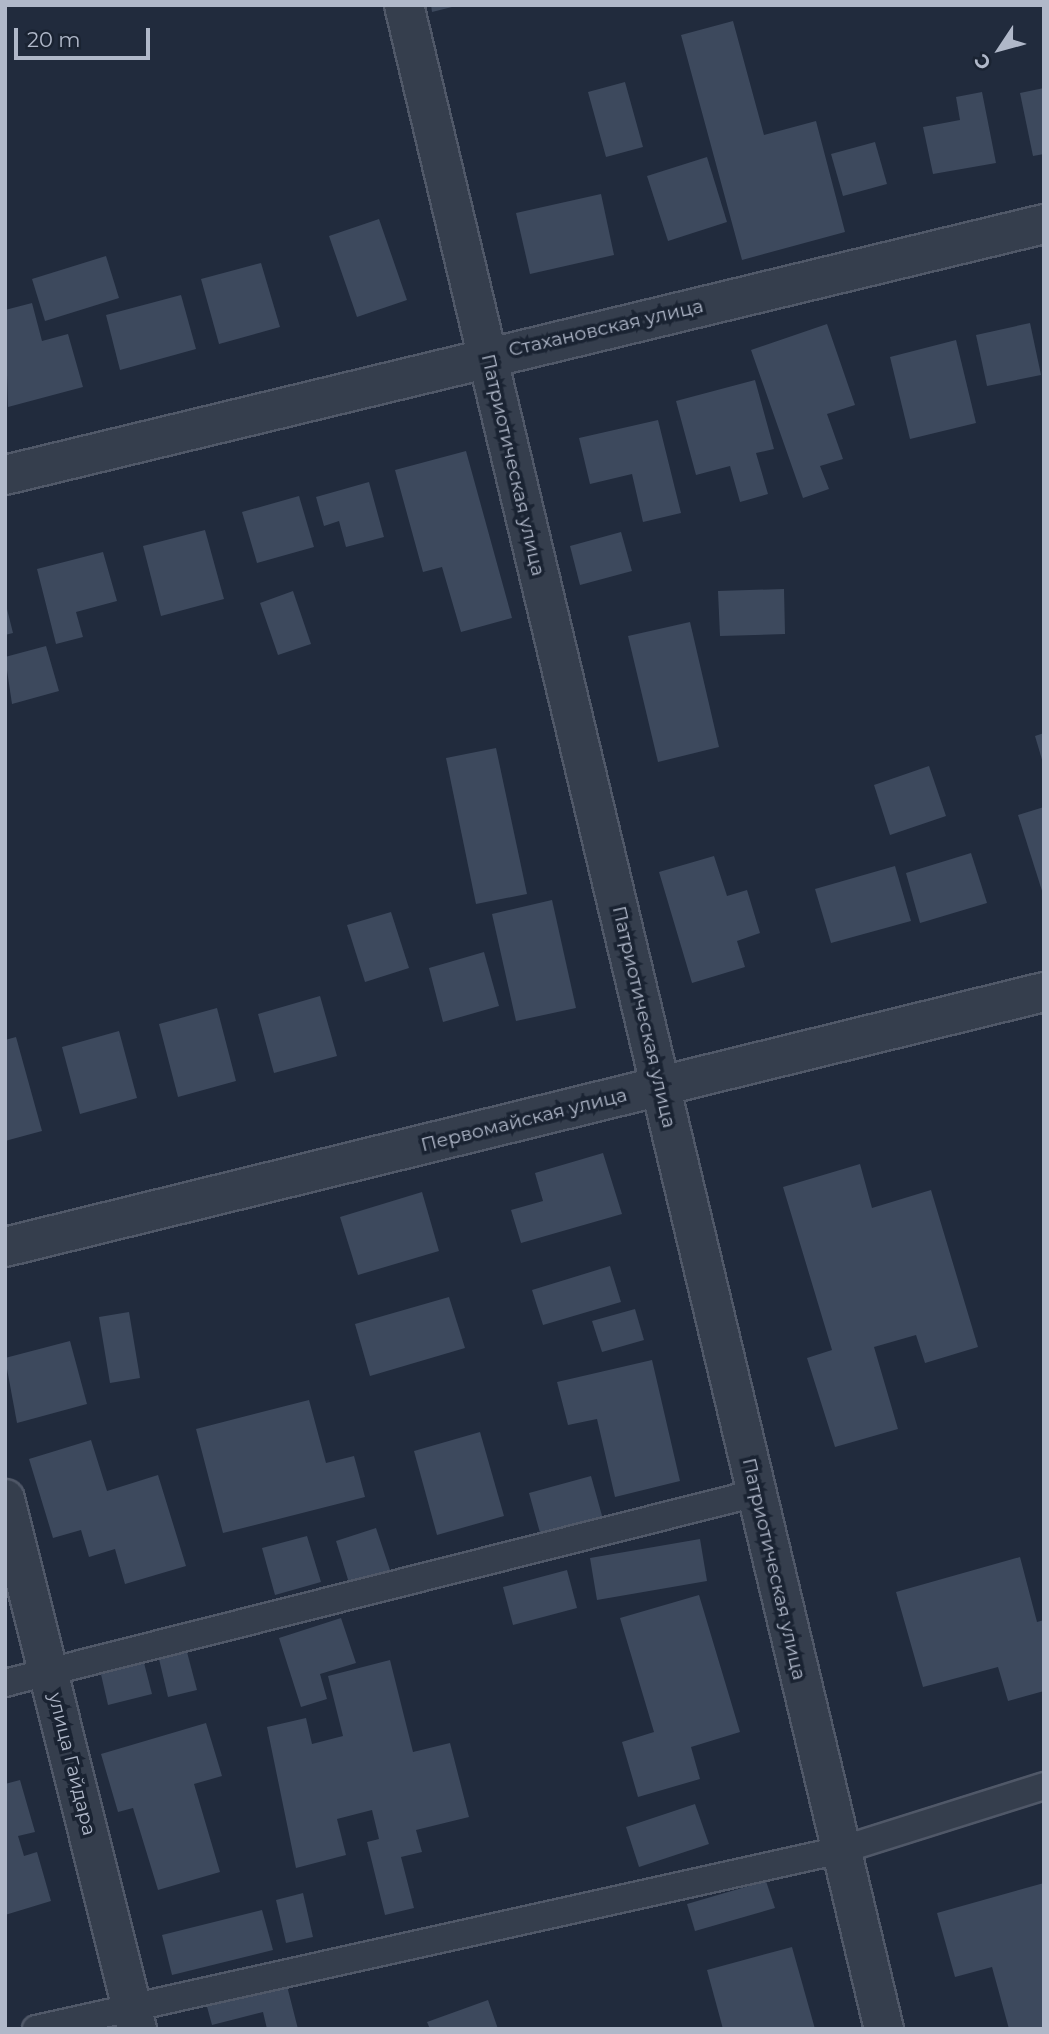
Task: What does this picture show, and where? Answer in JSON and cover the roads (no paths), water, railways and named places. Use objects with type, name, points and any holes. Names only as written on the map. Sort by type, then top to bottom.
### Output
[{"type":"street","name":"Патриотическая улица","points":[[404,5],[884,2029]]},
{"type":"street","name":"Стахановская улица","points":[[5,475],[1044,224]]},
{"type":"street","name":"Первомайская улица","points":[[5,1247],[1044,992]]},
{"type":"street","name":"улица Гайдара","points":[[5,1499],[134,2016]]},
{"type":"lane","points":[[5,1683],[50,1674],[756,1493]]},
{"type":"lane","points":[[36,2029],[134,2016],[841,1850],[1044,1786]]}]
